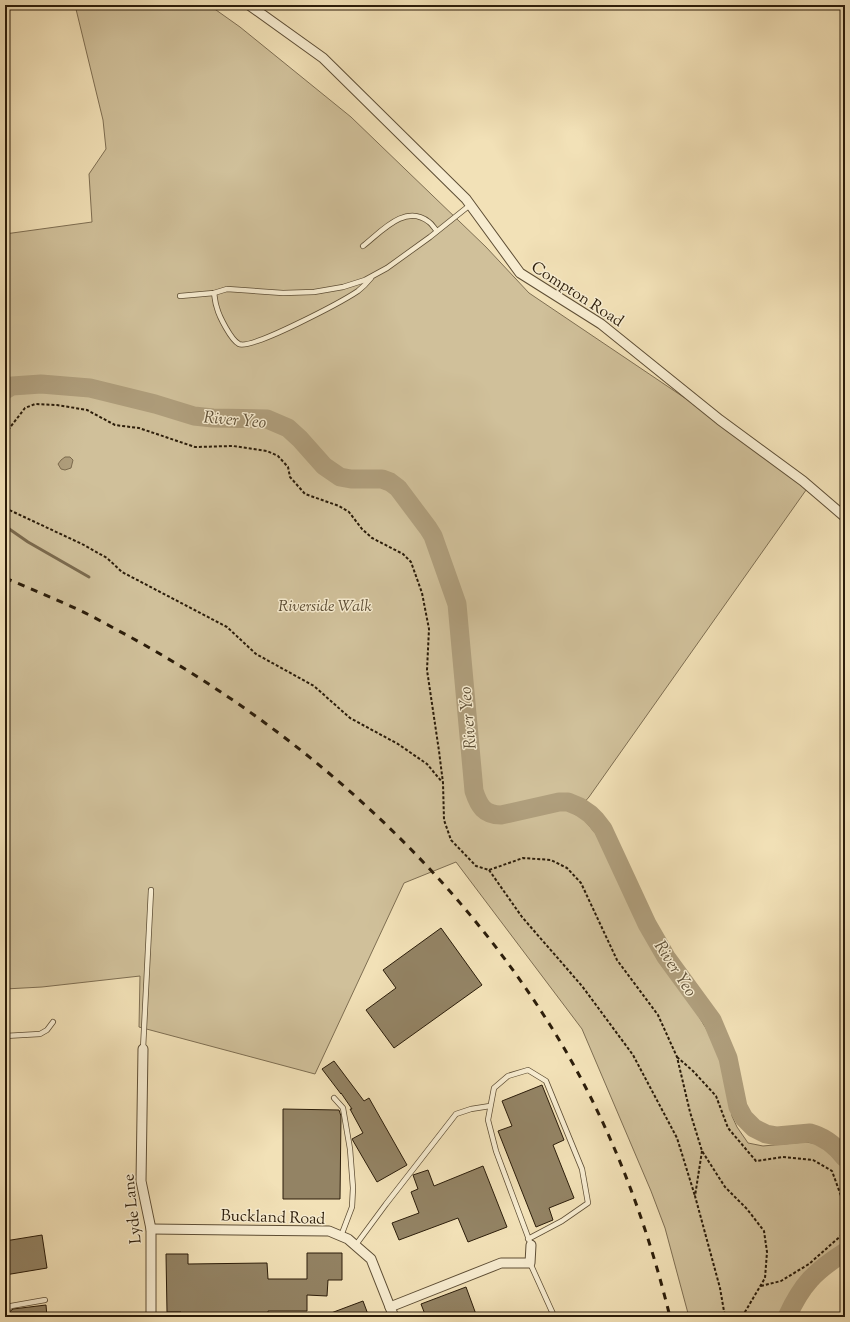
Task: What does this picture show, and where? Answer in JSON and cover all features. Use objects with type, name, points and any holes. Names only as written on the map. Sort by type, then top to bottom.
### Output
[{"type":"street","name":"Compton Road","points":[[249,5],[323,58],[461,194],[520,273],[601,324],[720,420],[803,481],[845,517]]},
{"type":"street","name":"Lyde Lane","points":[[143,1049],[141,1181],[151,1229],[151,1317]]},
{"type":"street","name":"Buckland Road","points":[[151,1229],[329,1231],[348,1239],[371,1259],[394,1317]]},
{"type":"street","points":[[390,1307],[500,1263],[530,1263],[530,1242]]},
{"type":"lane","points":[[180,296],[214,293],[227,289],[268,292],[314,292],[343,288],[365,280],[387,268],[470,205]]},
{"type":"lane","points":[[363,246],[393,221],[401,217],[411,215],[428,221],[437,231]]},
{"type":"lane","points":[[214,293],[217,309],[224,323],[238,344],[244,345],[252,344],[270,336],[337,303],[362,288],[374,275]]},
{"type":"lane","points":[[143,1049],[151,890]]},
{"type":"lane","points":[[5,1036],[40,1034],[47,1030],[53,1022]]},
{"type":"lane","points":[[528,1070],[546,1081],[582,1169],[588,1203],[530,1242],[496,1151],[488,1120],[494,1088],[508,1076],[528,1070]]},
{"type":"lane","points":[[334,1098],[343,1108],[350,1149],[353,1188],[352,1207],[341,1236]]},
{"type":"lane","points":[[356,1246],[390,1198],[456,1114],[471,1109],[490,1106]]},
{"type":"lane","points":[[530,1263],[554,1316]]},
{"type":"lane","points":[[5,1315],[11,1306],[45,1300]]},
{"type":"path","points":[[5,434],[25,408],[36,404],[58,405],[87,410],[115,425],[139,428],[195,447],[233,446],[267,451],[278,456],[288,467],[290,477],[305,494],[339,506],[349,512],[362,529],[372,538],[403,554],[411,562],[422,593],[429,628],[427,670],[440,752],[444,820],[451,840],[476,866],[489,870],[522,858],[551,860],[567,868],[581,883],[617,960],[658,1015],[677,1057],[690,1112],[702,1151],[726,1187],[764,1231],[766,1259],[765,1278],[742,1317]]},
{"type":"path","points":[[5,508],[82,544],[106,558],[122,572],[228,627],[256,654],[314,686],[350,718],[398,744],[427,764],[442,783]]},
{"type":"path","points":[[489,870],[522,916],[582,986],[633,1056],[678,1138],[720,1288],[725,1317]]},
{"type":"path","points":[[677,1057],[693,1071],[716,1096],[728,1128],[756,1161],[783,1157],[813,1160],[832,1171],[845,1207]]},
{"type":"path","points":[[695,1196],[702,1151]]},
{"type":"path","points":[[761,1286],[781,1281],[808,1264],[844,1233],[845,1230]]},
{"type":"green space","name":"Riverside Walk","points":[[75,5],[209,5],[240,27],[351,117],[486,247],[529,293],[811,483],[589,797],[574,814],[581,817],[596,834],[615,869],[634,913],[654,953],[698,1015],[716,1045],[726,1072],[732,1116],[737,1127],[748,1143],[763,1146],[805,1142],[820,1144],[826,1148],[844,1168],[845,1249],[813,1269],[797,1284],[792,1291],[780,1317],[689,1317],[665,1228],[651,1191],[582,1029],[456,862],[404,883],[315,1074],[139,1027],[140,976],[42,987],[5,989],[5,234],[92,222],[89,174],[106,149],[103,120]]},
{"type":"shaded area","points":[[65,457],[70,457],[73,460],[71,468],[65,470],[61,469],[58,464]]},
{"type":"building","points":[[441,928],[482,985],[394,1048],[366,1010],[396,988],[383,970]]},
{"type":"building","points":[[334,1061],[364,1101],[369,1098],[407,1165],[377,1182],[352,1139],[363,1133],[350,1109],[352,1109],[322,1069]]},
{"type":"building","points":[[542,1085],[564,1140],[553,1145],[574,1198],[549,1208],[553,1220],[536,1227],[498,1131],[512,1126],[502,1101]]},
{"type":"building","points":[[283,1109],[339,1110],[341,1116],[340,1199],[283,1199]]},
{"type":"building","points":[[483,1166],[507,1227],[468,1242],[458,1218],[399,1240],[392,1223],[419,1213],[411,1192],[418,1189],[413,1175],[428,1170],[434,1186]]},
{"type":"building","points":[[42,1235],[47,1268],[5,1275],[5,1241]]},
{"type":"building","points":[[307,1253],[342,1253],[342,1280],[328,1280],[327,1296],[307,1295],[307,1311],[268,1311],[268,1317],[181,1317],[181,1312],[167,1312],[166,1254],[188,1254],[188,1264],[267,1263],[268,1279],[307,1279]]},
{"type":"building","points":[[466,1287],[477,1317],[426,1317],[421,1304]]},
{"type":"building","points":[[363,1301],[369,1317],[323,1317],[323,1316]]},
{"type":"building","points":[[46,1305],[47,1317],[5,1317],[13,1309]]},
{"type":"waterway","name":"River Yeo","points":[[5,390],[12,386],[41,384],[90,388],[155,404],[194,416],[213,418],[267,419],[288,428],[324,466],[340,477],[351,479],[382,479],[390,482],[398,488],[433,536],[457,604],[474,791],[480,805],[483,809],[490,813],[501,815],[559,802],[568,802],[580,807],[590,814],[603,829],[647,924],[666,957],[712,1020],[728,1058],[738,1107],[744,1118],[754,1128],[766,1134],[777,1136],[810,1133],[821,1137],[830,1142],[845,1158]]},
{"type":"waterway","points":[[5,526],[28,542],[89,577]]},
{"type":"waterway","name":"River Yeo","points":[[787,1317],[798,1296],[810,1279],[817,1272],[845,1252]]},
{"type":"railway","points":[[5,578],[81,611],[132,638],[196,676],[259,718],[318,764],[375,814],[428,868],[478,924],[523,985],[564,1048],[582,1080],[598,1112],[627,1179],[651,1247],[670,1317]]}]
